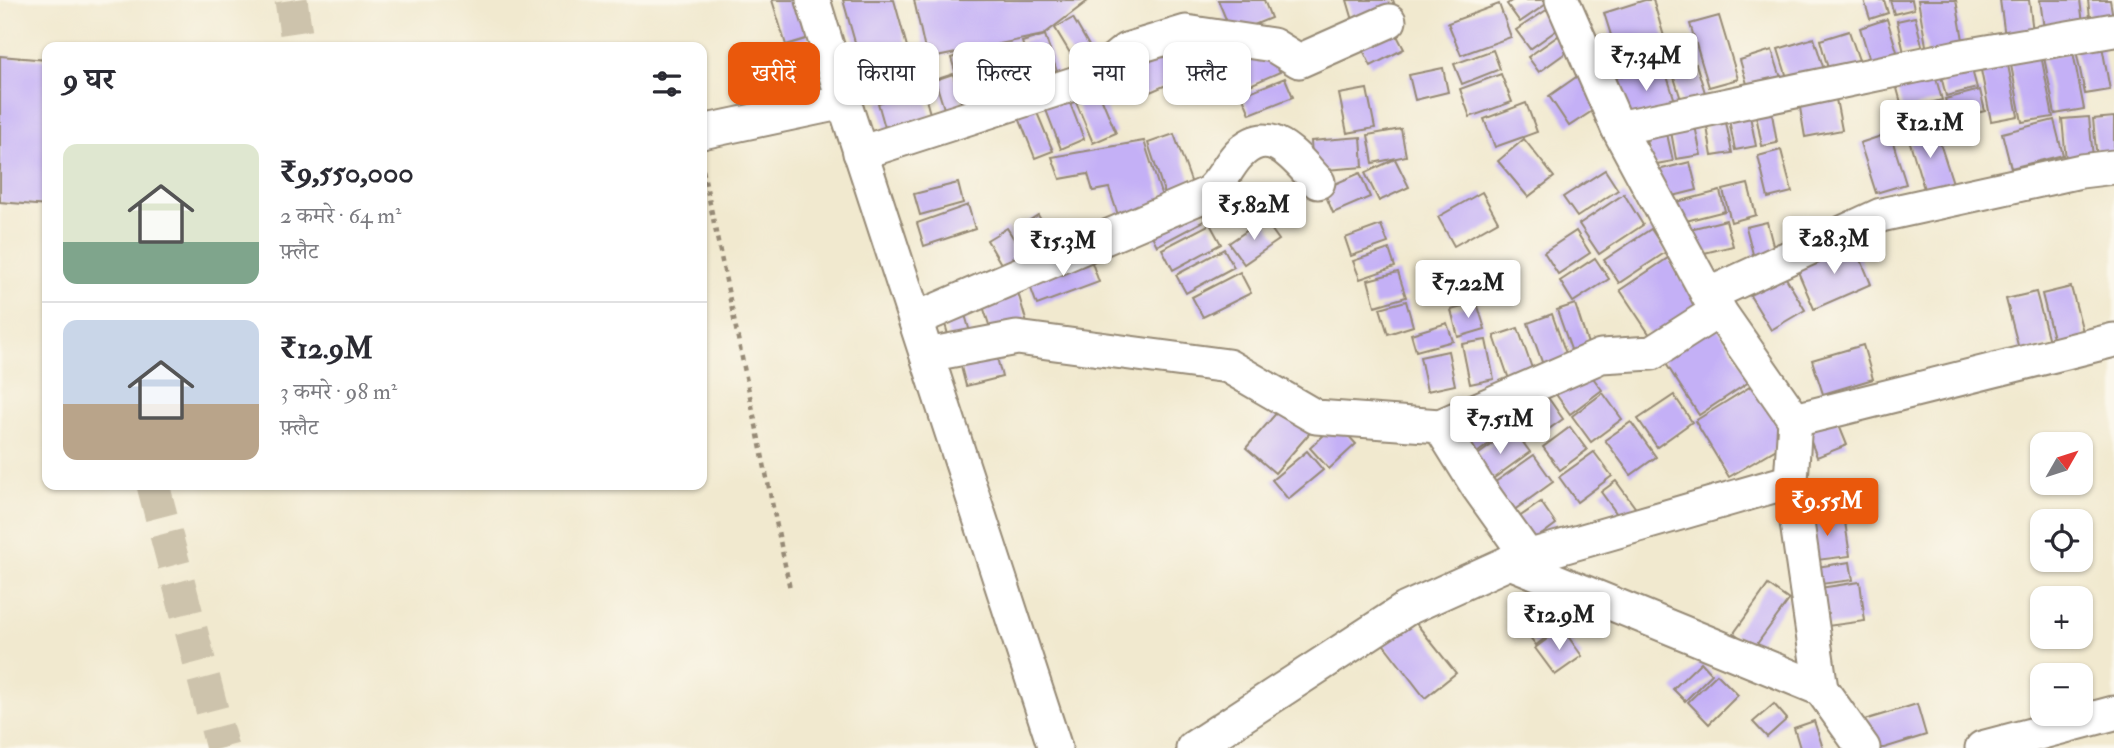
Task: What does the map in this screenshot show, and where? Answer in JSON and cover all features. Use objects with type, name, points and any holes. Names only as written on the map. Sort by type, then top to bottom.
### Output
[{"type":"street","points":[[813,0],[834,69]]},
{"type":"street","points":[[1562,0],[1618,128],[1714,302],[1795,421],[1791,481],[1821,689],[1863,748]]},
{"type":"street","points":[[860,153],[1092,78],[1125,50],[1186,32],[1273,44],[1299,61],[1389,21]]},
{"type":"street","points":[[1618,128],[1958,57],[2114,30]]},
{"type":"street","points":[[707,131],[834,104]]},
{"type":"street","points":[[845,105],[1055,748]]},
{"type":"street","points":[[916,319],[1207,194],[1219,186],[1238,155],[1258,142],[1271,141],[1284,147],[1318,182]]},
{"type":"street","points":[[926,355],[1017,338],[1228,366],[1316,416],[1440,426],[1601,356],[1652,353],[1714,302],[1881,215],[2081,171],[2114,167]]},
{"type":"street","points":[[1795,421],[2114,340]]},
{"type":"street","points":[[1440,426],[1519,560],[1821,689]]},
{"type":"street","points":[[1194,748],[1406,609],[1519,560],[1791,481]]},
{"type":"street","points":[[1982,748],[2114,713]]},
{"type":"path","points":[[707,189],[790,589]]},
{"type":"building","points":[[772,0],[797,0],[809,38],[785,42]]},
{"type":"building","points":[[843,0],[894,0],[906,42],[855,42]]},
{"type":"building","points":[[914,0],[1089,0],[1043,35],[1009,42],[953,42],[953,54],[939,57],[939,42],[923,42]]},
{"type":"building","points":[[1218,0],[1264,0],[1271,18],[1232,34]]},
{"type":"building","points":[[1347,0],[1393,0],[1398,14],[1355,27]]},
{"type":"building","points":[[1513,0],[1552,0],[1520,22],[1507,4]]},
{"type":"building","points":[[1653,0],[1669,53],[1621,67],[1604,13]]},
{"type":"building","points":[[1864,0],[1884,0],[1888,13],[1870,19]]},
{"type":"building","points":[[1890,0],[1912,0],[1914,9],[1894,14]]},
{"type":"building","points":[[1918,0],[1956,0],[1965,51],[1928,57]]},
{"type":"building","points":[[2000,0],[2029,0],[2034,40],[2006,44]]},
{"type":"building","points":[[2040,0],[2080,0],[2084,31],[2045,36]]},
{"type":"building","points":[[2088,0],[2110,0],[2114,23],[2091,26]]},
{"type":"building","points":[[1499,4],[1511,37],[1461,55],[1448,23]]},
{"type":"building","points":[[1551,7],[1564,25],[1530,49],[1516,30]]},
{"type":"building","points":[[1719,16],[1738,79],[1709,87],[1690,24]]},
{"type":"building","points":[[1915,17],[1923,49],[1904,53],[1897,21]]},
{"type":"building","points":[[1073,18],[1087,42],[1069,42],[1069,51],[1055,28]]},
{"type":"building","points":[[1887,19],[1900,61],[1873,70],[1860,28]]},
{"type":"building","points":[[1392,26],[1404,49],[1371,66],[1359,42]]},
{"type":"building","points":[[1849,31],[1862,69],[1831,79],[1820,40]]},
{"type":"building","points":[[1561,34],[1571,49],[1539,72],[1528,57]]},
{"type":"building","points":[[1045,35],[1047,42],[1022,42]]},
{"type":"building","points":[[1814,38],[1826,76],[1790,87],[1778,49]]},
{"type":"building","points":[[1161,42],[1163,46],[1163,86],[1149,93],[1149,47]]},
{"type":"building","points":[[1269,46],[1280,72],[1251,85],[1251,53]]},
{"type":"building","points":[[2102,46],[2110,90],[2085,94],[2076,50]]},
{"type":"building","points":[[1493,50],[1500,69],[1462,84],[1454,64]]},
{"type":"building","points":[[1772,50],[1783,84],[1750,94],[1740,60]]},
{"type":"building","points":[[2073,52],[2084,109],[2055,114],[2044,57]]},
{"type":"building","points":[[2041,55],[2053,117],[2022,122],[2010,60]]},
{"type":"building","points":[[0,56],[42,60],[42,206],[0,202]]},
{"type":"building","points":[[1969,59],[1977,88],[1946,96],[1939,68]]},
{"type":"building","points":[[2007,60],[2018,116],[1991,121],[1980,65]]},
{"type":"building","points":[[1663,64],[1677,107],[1629,122],[1615,78]]},
{"type":"building","points":[[1696,64],[1708,102],[1684,109],[1672,71]]},
{"type":"building","points":[[1055,66],[1061,84],[1055,86]]},
{"type":"building","points":[[1443,68],[1448,92],[1415,100],[1409,75]]},
{"type":"building","points":[[1934,71],[1942,100],[1903,110],[1895,81]]},
{"type":"building","points":[[1582,73],[1603,104],[1569,126],[1549,96]]},
{"type":"building","points":[[953,74],[953,105],[963,105],[965,113],[947,118],[939,93],[939,79]]},
{"type":"building","points":[[1501,74],[1512,102],[1470,117],[1460,89]]},
{"type":"building","points":[[1285,78],[1293,97],[1250,114],[1246,105],[1251,105],[1251,91]]},
{"type":"building","points":[[1367,89],[1375,128],[1347,133],[1339,94]]},
{"type":"building","points":[[1834,89],[1842,130],[1805,137],[1798,96]]},
{"type":"building","points":[[1980,90],[1985,111],[1951,119],[1945,99]]},
{"type":"building","points":[[1066,93],[1084,139],[1061,149],[1044,105],[1055,105],[1055,97]]},
{"type":"building","points":[[1526,103],[1537,132],[1495,147],[1484,119]]},
{"type":"building","points":[[879,105],[928,105],[931,117],[886,131]]},
{"type":"building","points":[[1034,105],[1053,151],[1035,158],[1016,110]]},
{"type":"building","points":[[1077,105],[1104,105],[1116,133],[1093,143]]},
{"type":"building","points":[[1943,105],[1947,120],[1909,129],[1905,115]]},
{"type":"building","points":[[1771,108],[1777,143],[1762,146],[1755,110]]},
{"type":"building","points":[[1749,111],[1756,146],[1735,150],[1728,115]]},
{"type":"building","points":[[1725,117],[1732,153],[1712,156],[1706,121]]},
{"type":"building","points":[[2089,117],[2093,157],[2066,160],[2062,119]]},
{"type":"building","points":[[2114,117],[2114,158],[2097,160],[2093,119]]},
{"type":"building","points":[[2054,120],[2063,155],[2011,168],[2002,133]]},
{"type":"building","points":[[1694,121],[1701,155],[1676,159],[1670,126]]},
{"type":"building","points":[[1665,125],[1673,161],[1651,165],[1644,128]]},
{"type":"building","points":[[1935,128],[1953,183],[1925,192],[1908,136]]},
{"type":"building","points":[[1401,129],[1406,156],[1373,163],[1368,135]]},
{"type":"building","points":[[1890,133],[1906,184],[1876,193],[1860,143]]},
{"type":"building","points":[[1174,134],[1196,195],[1168,204],[1148,143]]},
{"type":"building","points":[[1361,137],[1363,167],[1313,171],[1311,141]]},
{"type":"building","points":[[1524,139],[1554,177],[1528,197],[1498,161]]},
{"type":"building","points":[[1144,141],[1164,203],[1119,218],[1109,188],[1093,191],[1088,174],[1060,179],[1052,157]]},
{"type":"building","points":[[1781,150],[1792,192],[1768,198],[1758,156]]},
{"type":"building","points":[[1395,159],[1409,187],[1379,201],[1365,173]]},
{"type":"building","points":[[1690,162],[1697,190],[1661,199],[1654,171]]},
{"type":"building","points":[[1605,170],[1618,190],[1577,217],[1563,197]]},
{"type":"building","points":[[1360,173],[1370,197],[1333,213],[1323,189]]},
{"type":"building","points":[[958,183],[963,203],[920,215],[914,194]]},
{"type":"building","points":[[1748,184],[1756,215],[1731,222],[1723,190]]},
{"type":"building","points":[[1720,191],[1725,211],[1678,223],[1673,203]]},
{"type":"building","points":[[1482,192],[1498,221],[1454,246],[1438,217]]},
{"type":"building","points":[[1624,194],[1643,225],[1599,254],[1579,224]]},
{"type":"building","points":[[1196,202],[1206,220],[1157,246],[1148,227]]},
{"type":"building","points":[[968,205],[975,229],[924,246],[917,223]]},
{"type":"building","points":[[1038,215],[1055,243],[1033,258],[1016,229]]},
{"type":"building","points":[[1264,219],[1279,240],[1244,264],[1229,243]]},
{"type":"building","points":[[1726,220],[1733,246],[1692,256],[1686,230]]},
{"type":"building","points":[[1767,222],[1776,257],[1755,262],[1746,227]]},
{"type":"building","points":[[1210,224],[1221,244],[1173,270],[1162,249]]},
{"type":"building","points":[[1381,225],[1388,243],[1351,256],[1345,238]]},
{"type":"building","points":[[1007,228],[1028,261],[1007,274],[987,240]]},
{"type":"building","points":[[1651,229],[1666,252],[1619,283],[1604,260]]},
{"type":"building","points":[[1576,231],[1590,253],[1558,274],[1544,252]]},
{"type":"building","points":[[1854,243],[1871,284],[1814,309],[1796,267]]},
{"type":"building","points":[[1224,249],[1234,267],[1186,293],[1176,275]]},
{"type":"building","points":[[1389,249],[1395,267],[1360,279],[1353,261]]},
{"type":"building","points":[[1088,252],[1099,282],[1037,305],[1026,275]]},
{"type":"building","points":[[1595,258],[1609,279],[1573,302],[1560,281]]},
{"type":"building","points":[[1668,258],[1705,316],[1658,347],[1620,290]]},
{"type":"building","points":[[1240,272],[1251,293],[1203,317],[1192,297]]},
{"type":"building","points":[[1398,272],[1406,297],[1375,306],[1368,280]]},
{"type":"building","points":[[1783,273],[1805,310],[1771,330],[1749,294]]},
{"type":"building","points":[[2071,287],[2085,339],[2055,346],[2042,294]]},
{"type":"building","points":[[1017,289],[1028,327],[993,337],[981,300]]},
{"type":"building","points":[[2036,292],[2050,345],[2020,353],[2006,299]]},
{"type":"building","points":[[1406,301],[1413,326],[1388,334],[1380,308]]},
{"type":"building","points":[[1477,303],[1485,329],[1458,337],[1451,310]]},
{"type":"building","points":[[1575,304],[1590,350],[1573,355],[1557,310]]},
{"type":"building","points":[[964,311],[972,339],[951,345],[943,317]]},
{"type":"building","points":[[1552,314],[1570,365],[1546,373],[1528,323]]},
{"type":"building","points":[[1713,321],[1752,380],[1699,415],[1661,356]]},
{"type":"building","points":[[1447,323],[1453,341],[1416,351],[1411,334]]},
{"type":"building","points":[[1518,328],[1535,377],[1511,385],[1494,336]]},
{"type":"building","points":[[1486,340],[1494,379],[1470,384],[1462,344]]},
{"type":"building","points":[[1863,345],[1873,379],[1823,394],[1812,360]]},
{"type":"building","points":[[994,346],[1002,377],[966,386],[958,355]]},
{"type":"building","points":[[1448,351],[1455,385],[1427,391],[1420,357]]},
{"type":"building","points":[[1585,367],[1602,390],[1570,414],[1553,390]]},
{"type":"building","points":[[1753,385],[1788,442],[1729,477],[1695,421]]},
{"type":"building","points":[[1603,393],[1622,419],[1591,442],[1572,416]]},
{"type":"building","points":[[1674,395],[1692,422],[1657,447],[1638,419]]},
{"type":"building","points":[[1547,396],[1563,419],[1539,436],[1523,413]]},
{"type":"building","points":[[1286,402],[1315,427],[1275,473],[1246,448]]},
{"type":"building","points":[[1497,406],[1512,427],[1470,458],[1454,437]]},
{"type":"building","points":[[1836,418],[1847,445],[1817,457],[1806,429]]},
{"type":"building","points":[[1631,422],[1656,457],[1631,475],[1605,440]]},
{"type":"building","points":[[1337,423],[1356,444],[1329,469],[1310,448]]},
{"type":"building","points":[[1570,427],[1587,450],[1560,470],[1543,447]]},
{"type":"building","points":[[1513,429],[1530,452],[1487,483],[1471,460]]},
{"type":"building","points":[[1307,451],[1323,470],[1288,499],[1272,480]]},
{"type":"building","points":[[1594,452],[1612,476],[1577,502],[1559,477]]},
{"type":"building","points":[[1534,455],[1553,482],[1510,513],[1491,485]]},
{"type":"building","points":[[1616,481],[1637,510],[1622,521],[1601,492]]},
{"type":"building","points":[[1541,502],[1556,524],[1529,544],[1512,522]]},
{"type":"building","points":[[1844,515],[1850,556],[1809,561],[1803,521]]},
{"type":"building","points":[[1850,562],[1853,580],[1813,585],[1810,568]]},
{"type":"building","points":[[1860,582],[1865,621],[1820,627],[1813,589]]},
{"type":"building","points":[[1768,585],[1789,600],[1754,648],[1734,633]]},
{"type":"building","points":[[1546,605],[1561,626],[1536,645],[1520,624]]},
{"type":"building","points":[[1411,617],[1456,673],[1425,698],[1381,641]]},
{"type":"building","points":[[1562,628],[1582,656],[1555,675],[1535,648]]},
{"type":"building","points":[[1701,662],[1712,674],[1685,701],[1673,689]]},
{"type":"building","points":[[1717,674],[1738,695],[1709,724],[1688,702]]},
{"type":"building","points":[[1774,704],[1787,719],[1767,737],[1753,722]]},
{"type":"building","points":[[1917,704],[1926,735],[1884,748],[1869,748],[1861,721]]},
{"type":"building","points":[[1814,721],[1823,748],[1800,748],[1794,728]]},
{"type":"tunnel","points":[[291,0],[297,42]]},
{"type":"tunnel","points":[[154,490],[222,748]]}]
